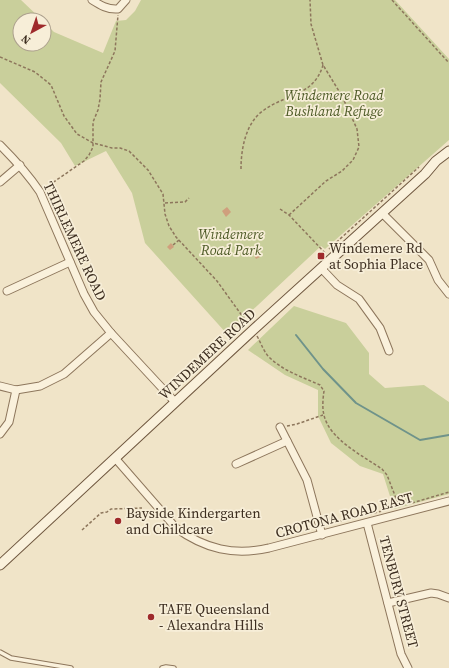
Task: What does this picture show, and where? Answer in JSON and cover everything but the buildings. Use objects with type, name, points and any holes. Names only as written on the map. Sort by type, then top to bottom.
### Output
[{"type":"main road","name":"WINDEMERE ROAD","points":[[0,564],[175,402],[251,327],[321,268],[425,174],[436,161],[449,151]]},
{"type":"main road","name":"WINDEMERE ROAD","points":[[425,174],[449,159]]},
{"type":"street","points":[[92,0],[107,8],[118,9],[126,0]]},
{"type":"street","name":"THIRLEMERE ROAD","points":[[0,145],[20,165],[40,192],[84,294],[94,312],[111,333],[175,402]]},
{"type":"street","points":[[0,182],[20,165]]},
{"type":"street","points":[[382,213],[429,260],[438,280],[449,294]]},
{"type":"street","points":[[7,291],[70,262]]},
{"type":"street","points":[[321,268],[337,285],[359,299],[380,328],[389,351]]},
{"type":"street","points":[[0,386],[16,390],[40,386],[64,374],[111,333]]},
{"type":"street","points":[[0,434],[9,422],[16,390]]},
{"type":"street","points":[[280,427],[307,480],[322,535]]},
{"type":"street","points":[[236,464],[287,441]]},
{"type":"street","name":"CROTONA ROAD EAST","points":[[115,458],[176,528],[195,540],[214,548],[233,552],[253,551],[322,535],[449,501]]},
{"type":"street","name":"TENBURY STREET","points":[[367,522],[401,654],[408,668]]},
{"type":"street","points":[[388,603],[431,593],[449,598]]},
{"type":"lane","points":[[0,652],[11,658],[71,668]]},
{"type":"lane","points":[[162,668],[174,668]]},
{"type":"path","points":[[289,215],[326,181],[342,171],[353,160],[359,147],[357,129],[342,96],[323,65],[311,24],[310,0]]},
{"type":"path","points":[[392,0],[449,63]]},
{"type":"path","points":[[40,192],[84,161],[93,147],[93,122],[98,110],[101,82],[115,51],[118,9]]},
{"type":"path","points":[[0,57],[35,72],[51,85],[64,116],[77,134],[92,143],[129,151],[148,170],[160,189],[165,203],[165,214],[169,226],[179,240],[217,281],[251,327],[261,343],[263,350],[268,356],[278,365],[320,385],[324,391],[323,415],[329,429],[339,440],[382,469],[387,475],[399,506]]},
{"type":"path","points":[[241,168],[241,157],[250,125],[263,110],[305,90],[320,75],[323,65]]},
{"type":"path","points":[[165,203],[184,202],[189,198]]},
{"type":"path","points":[[280,209],[289,215],[331,259]]},
{"type":"path","points":[[173,245],[179,240]]},
{"type":"path","points":[[280,427],[297,424],[323,415]]},
{"type":"path","points":[[407,504],[449,492]]},
{"type":"path","points":[[82,530],[101,513],[107,512],[111,509],[142,508]]},
{"type":"path","points":[[318,519],[324,517],[332,523],[384,510]]},
{"type":"green space","name":"Windemere Road Bushland Refuge","points":[[0,0],[21,0],[34,12],[12,12],[12,52],[52,52],[52,30],[103,53],[116,21],[126,20],[135,11],[141,0],[395,0],[449,59],[449,140],[325,249],[321,246],[227,334],[145,243],[132,193],[106,151],[75,166],[61,143],[0,83]]},
{"type":"green space","points":[[294,306],[346,323],[369,353],[369,374],[385,388],[424,385],[449,402],[449,494],[394,509],[383,474],[360,466],[331,443],[318,416],[318,390],[285,375],[248,350]]},
{"type":"waterway","points":[[296,335],[323,369],[356,403],[420,440],[449,435]]},
{"type":"place","name":"Windemere Rd at Sophia Place","points":[[321,256]]},
{"type":"place","name":"Bayside Kindergarten and Childcare","points":[[118,521]]},
{"type":"place","name":"TAFE Queensland - Alexandra Hills","points":[[151,617]]},
{"type":"park label","name":"Windemere Road Park","points":[[231,242]]}]
